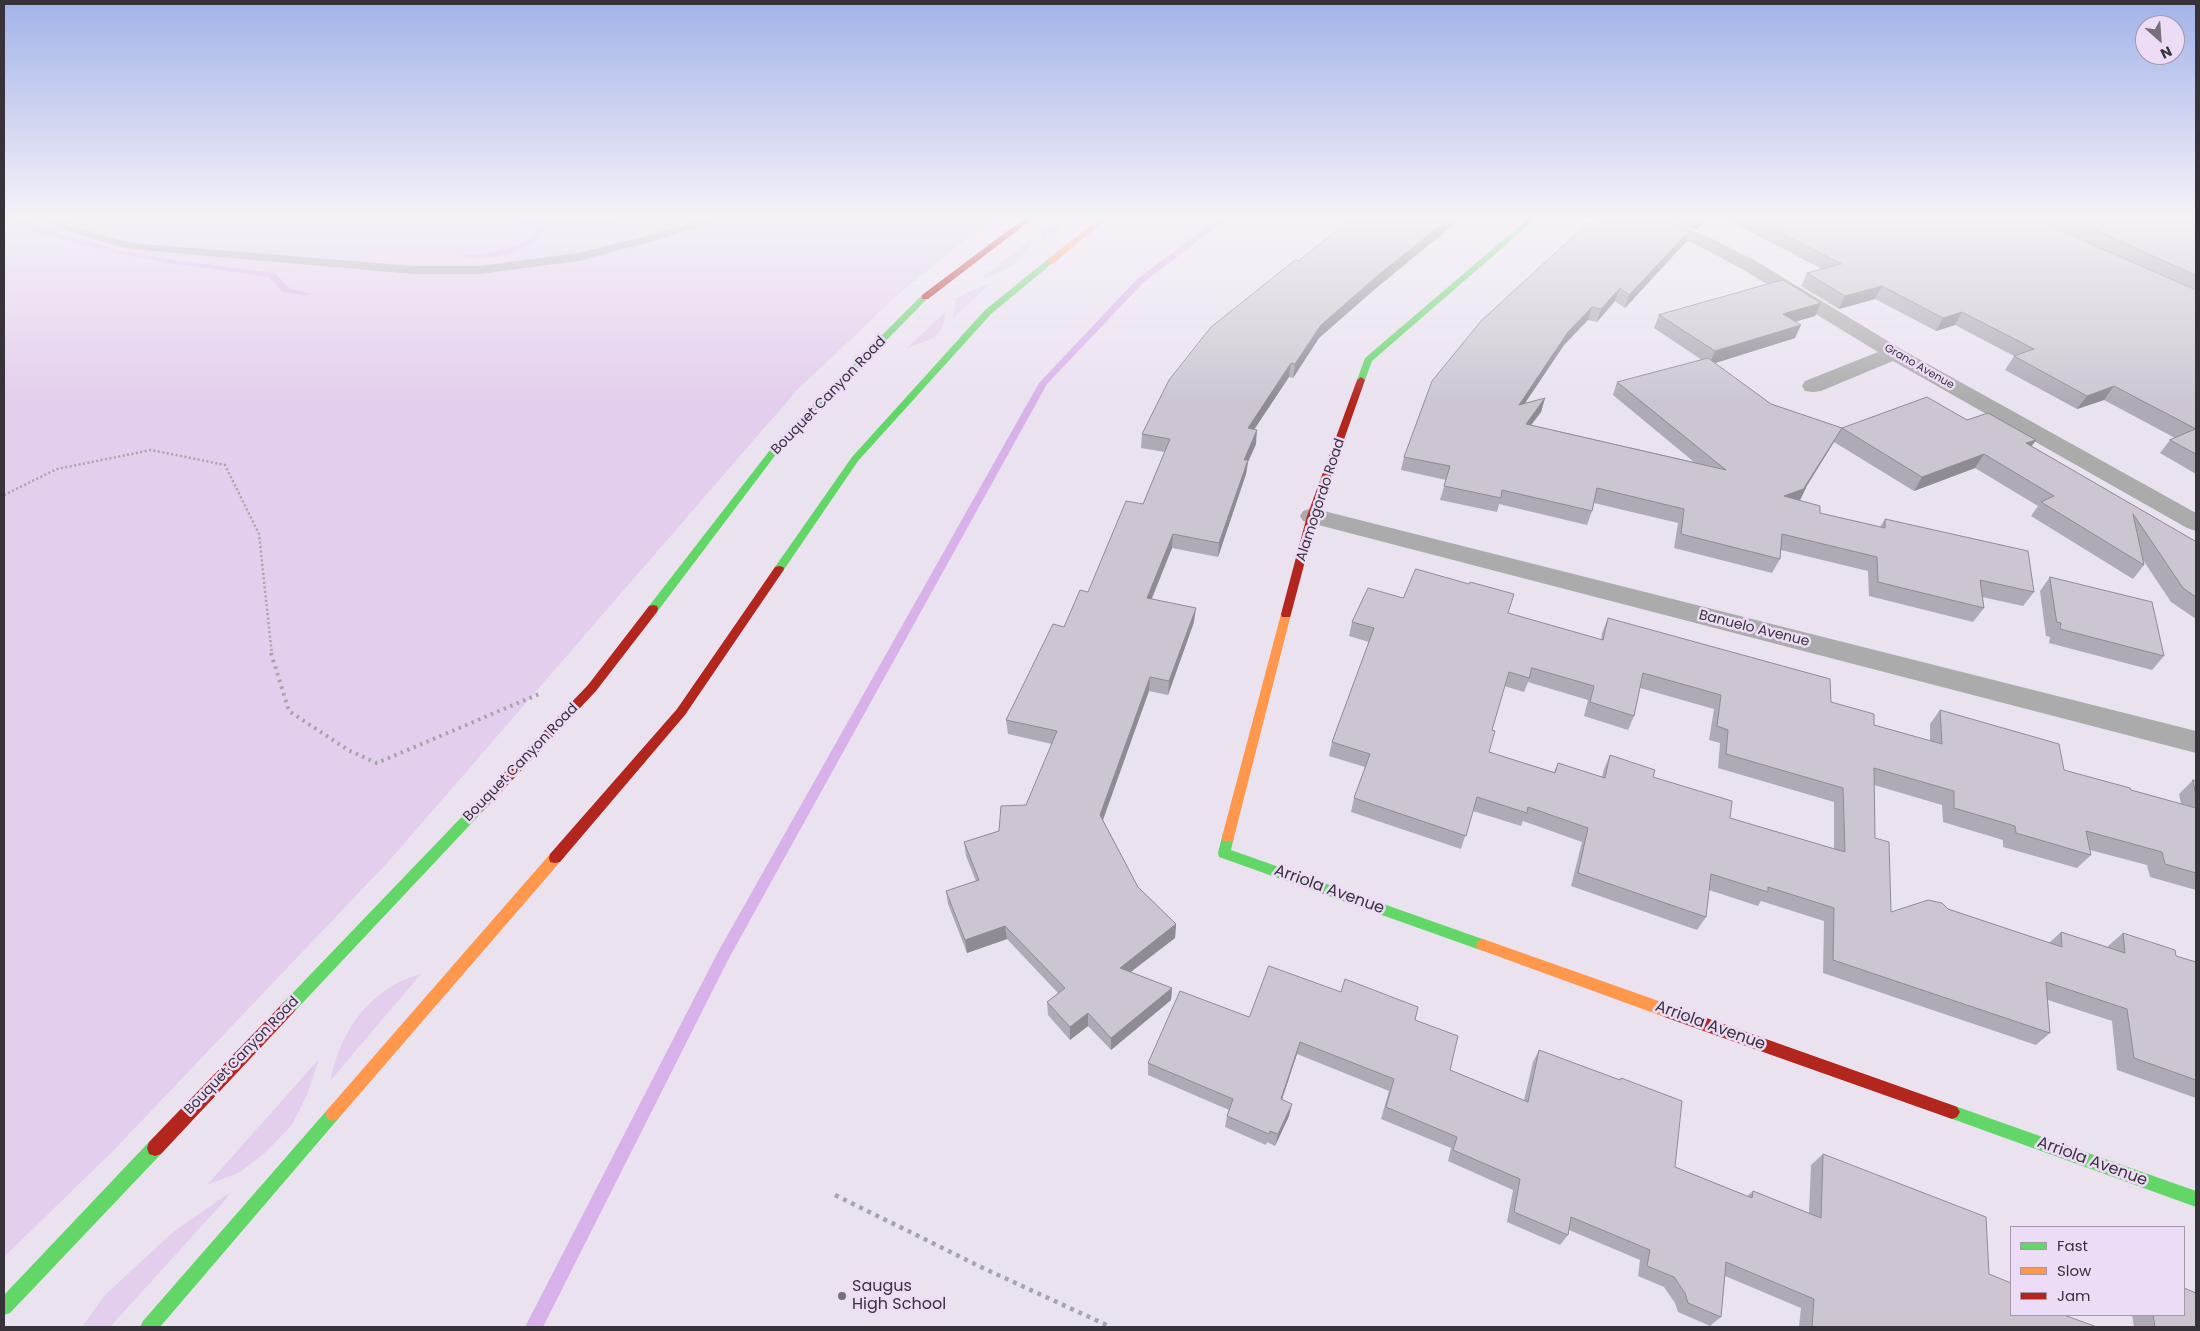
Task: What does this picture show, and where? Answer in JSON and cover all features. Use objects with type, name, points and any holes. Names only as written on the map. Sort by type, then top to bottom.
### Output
[{"type":"main road","name":"Bouquet Canyon Road","points":[[4,1307],[592,688],[780,443],[926,296],[948,279]]},
{"type":"main road","points":[[149,1327],[681,712],[854,459],[988,312],[1029,279]]},
{"type":"main road","name":"Alamogordo Road","points":[[1224,853],[1312,516],[1368,360],[1462,279]]},
{"type":"main road","name":"Arriola Avenue","points":[[1224,853],[2196,1199]]},
{"type":"street","name":"Grano Avenue","points":[[1772,279],[1894,353],[2196,523]]},
{"type":"street","points":[[1812,386],[1894,353]]},
{"type":"street","name":"Banuelo Avenue","points":[[1312,516],[2196,742]]},
{"type":"path","points":[[4,495],[57,469],[151,450],[225,465],[259,534],[271,653],[289,711],[348,750],[377,763],[535,694],[592,688]]},
{"type":"path","points":[[835,1194],[983,1268],[1111,1327]]},
{"type":"shaded area","points":[[4,279],[917,279],[798,389],[389,861],[113,1151],[4,1257]]},
{"type":"shaded area","points":[[990,284],[953,318],[956,299],[967,292]]},
{"type":"shaded area","points":[[945,312],[944,321],[939,333],[928,340],[907,348]]},
{"type":"shaded area","points":[[421,974],[330,1081],[341,1045],[360,1014],[387,989],[403,980]]},
{"type":"shaded area","points":[[319,1059],[307,1095],[292,1125],[266,1152],[240,1172],[207,1185]]},
{"type":"shaded area","points":[[229,1193],[226,1199],[110,1327],[82,1327],[105,1295],[172,1233]]},
{"type":"building","points":[[1271,279],[1373,279],[1321,325],[1295,364],[1291,363],[1248,428],[1257,430],[1244,460],[1248,460],[1219,543],[1173,534],[1147,598],[1196,608],[1169,681],[1150,677],[1100,815],[1138,887],[1176,924],[1120,968],[1172,988],[1111,1038],[1088,1013],[1070,1027],[1047,1002],[1065,988],[1005,926],[965,940],[946,891],[979,880],[964,842],[999,831],[1001,806],[1026,805],[1057,731],[1006,720],[1053,624],[1064,627],[1080,590],[1088,592],[1126,501],[1143,504],[1170,439],[1142,434],[1169,380],[1211,327]]},
{"type":"building","points":[[1527,279],[1644,279],[1629,295],[1620,288],[1601,309],[1592,307],[1568,332],[1519,405],[1545,398],[1526,424],[1726,470],[1617,382],[1708,358],[1771,404],[1842,428],[1804,488],[1806,488],[1784,496],[1820,506],[1820,513],[1885,528],[1885,519],[2028,551],[2034,592],[1980,580],[1984,608],[1878,582],[1877,557],[1782,534],[1780,559],[1681,534],[1684,509],[1597,488],[1592,511],[1502,490],[1501,498],[1444,486],[1450,466],[1404,457],[1432,381],[1481,321]]},
{"type":"building","points":[[1817,279],[2171,279],[2196,290],[2196,429],[2114,386],[2087,396],[2014,356],[2034,349],[1962,312],[1943,318],[1882,286],[1845,296]]},
{"type":"building","points":[[1783,280],[1821,303],[1783,314],[1801,325],[1715,351],[1659,315]]},
{"type":"building","points":[[1927,397],[1967,420],[1988,413],[2036,440],[2026,443],[2196,540],[2196,597],[2183,588],[2133,514],[2144,565],[2041,502],[2054,496],[1984,454],[1922,477],[1842,428]]},
{"type":"building","points":[[2196,429],[2196,454],[2170,440]]},
{"type":"building","points":[[1416,569],[1514,594],[1508,613],[1603,640],[1608,618],[1830,679],[1831,702],[1874,714],[1874,725],[1942,744],[1940,710],[2059,744],[2064,770],[2196,808],[2196,873],[2165,864],[2162,852],[2086,831],[2091,855],[2016,833],[2015,826],[1954,808],[1954,791],[1874,768],[1875,838],[1889,842],[1891,912],[1928,900],[1942,903],[1948,909],[2062,947],[2061,932],[2125,953],[2123,933],[2175,950],[2176,956],[2196,962],[2196,1080],[2134,1058],[2127,1009],[2046,982],[2050,1033],[1833,960],[1834,908],[1768,887],[1768,892],[1711,874],[1706,917],[1578,873],[1588,828],[1528,807],[1527,813],[1477,797],[1466,836],[1354,798],[1370,754],[1332,742],[1374,628],[1352,622],[1368,588],[1403,598]],"holes":[[[1532,668],[1594,686],[1590,702],[1634,716],[1643,673],[1721,695],[1717,726],[1728,730],[1726,754],[1843,788],[1845,852],[1730,818],[1732,801],[1653,777],[1655,770],[1610,755],[1605,778],[1558,763],[1555,773],[1489,752],[1495,731],[1492,730],[1509,672],[1529,678]]]},
{"type":"building","points":[[2050,577],[2152,602],[2164,656],[2060,629],[2061,623],[2057,622]]},
{"type":"building","points":[[2193,780],[2196,781],[2196,795]]},
{"type":"building","points":[[1269,966],[1341,992],[1345,979],[1418,1007],[1415,1020],[1458,1036],[1450,1070],[1528,1102],[1539,1050],[1620,1080],[1621,1078],[1682,1101],[1675,1167],[1752,1198],[1753,1191],[1821,1218],[1823,1154],[1986,1217],[1989,1274],[2010,1283],[2010,1316],[2067,1316],[2097,1327],[1812,1327],[1814,1299],[1726,1262],[1721,1317],[1688,1303],[1685,1293],[1674,1277],[1647,1266],[1650,1250],[1571,1217],[1568,1235],[1514,1212],[1520,1179],[1453,1150],[1457,1137],[1386,1107],[1394,1079],[1300,1042],[1281,1099],[1292,1104],[1278,1134],[1270,1131],[1269,1134],[1227,1116],[1233,1099],[1148,1063],[1180,991],[1249,1017]]},
{"type":"building","points":[[2185,1288],[2196,1293],[2196,1327],[2155,1327],[2153,1316],[2185,1316]]},
{"type":"waterway","points":[[275,279],[286,290],[306,294]]},
{"type":"waterway","points":[[534,1327],[723,956],[1043,383],[1143,279]]},
{"type":"traffic: fast","points":[[779,569],[855,459],[988,312],[1029,279]]},
{"type":"traffic: fast","points":[[1361,380],[1368,360],[1462,279]]},
{"type":"traffic: fast","points":[[653,609],[780,443],[925,297]]},
{"type":"traffic: fast","points":[[289,1007],[480,806]]},
{"type":"traffic: fast","points":[[1228,837],[1224,853],[1483,945]]},
{"type":"traffic: fast","points":[[1952,1112],[2196,1199]]},
{"type":"traffic: fast","points":[[149,1327],[333,1114]]},
{"type":"traffic: fast","points":[[4,1307],[155,1148]]},
{"type":"traffic: slow","points":[[1228,837],[1286,614]]},
{"type":"traffic: slow","points":[[333,1114],[555,858]]},
{"type":"traffic: slow","points":[[1483,945],[1670,1012]]},
{"type":"traffic: jam","points":[[925,297],[949,279]]},
{"type":"traffic: jam","points":[[1286,614],[1312,516],[1361,380]]},
{"type":"traffic: jam","points":[[555,858],[681,712],[779,569]]},
{"type":"traffic: jam","points":[[480,806],[592,688],[653,609]]},
{"type":"traffic: jam","points":[[155,1148],[289,1007]]},
{"type":"traffic: jam","points":[[1670,1012],[1952,1112]]},
{"type":"place","name":"Saugus High School","points":[[842,1296]]}]
